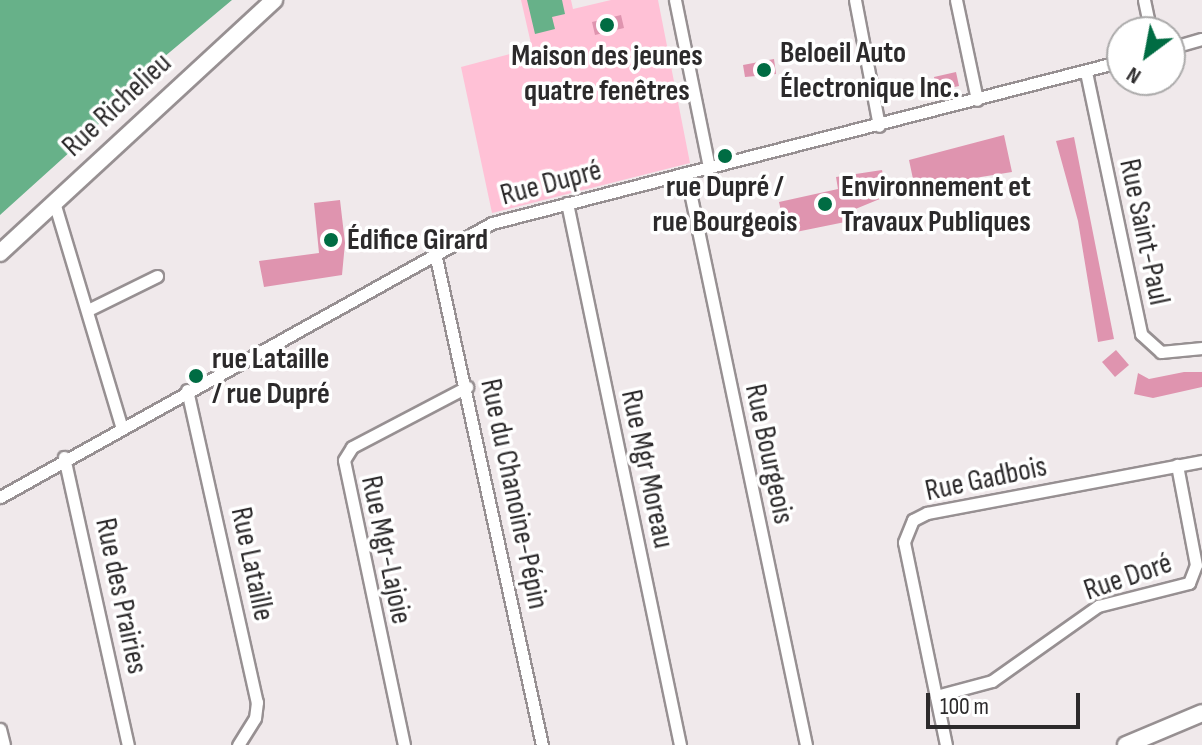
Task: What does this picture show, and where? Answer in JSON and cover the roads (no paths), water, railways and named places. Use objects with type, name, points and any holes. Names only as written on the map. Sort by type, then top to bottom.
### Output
[{"type":"main road","name":"Rue Richelieu","points":[[0,253],[274,0]]},
{"type":"main road","points":[[1126,745],[1202,713]]},
{"type":"street","points":[[675,0],[709,167]]},
{"type":"street","points":[[855,0],[879,126]]},
{"type":"street","points":[[956,0],[977,100]]},
{"type":"street","name":"Rue Dupré","points":[[0,497],[121,425],[492,223],[1106,66]]},
{"type":"street","name":"Rue Saint-Paul","points":[[1086,72],[1141,334],[1161,352],[1202,348]]},
{"type":"street","name":"Rue Bourgeois","points":[[686,173],[806,745]]},
{"type":"street","points":[[54,202],[121,425]]},
{"type":"street","name":"Rue Mgr Moreau","points":[[567,203],[680,745]]},
{"type":"street","name":"Rue du Chanoine-Pépin","points":[[435,253],[467,387],[542,745]]},
{"type":"street","points":[[88,310],[157,276]]},
{"type":"street","name":"Rue Mgr-Lajoie","points":[[404,745],[344,460],[352,447],[467,387]]},
{"type":"street","name":"Rue Lataille","points":[[187,390],[257,705],[238,745]]},
{"type":"street","name":"Rue des Prairies","points":[[64,457],[128,745]]},
{"type":"street","name":"Rue Gadbois","points":[[946,745],[904,542],[913,520],[923,514],[1202,461]]},
{"type":"street","name":"Rue Doré","points":[[936,696],[997,678],[1098,606],[1189,583],[1196,565],[1177,465]]},
{"type":"street","points":[[0,729],[4,745]]},
{"type":"place","name":"Maison des jeunes quatre fenêtres","points":[[607,25]]},
{"type":"place","name":"Beloeil Auto Électronique Inc.","points":[[764,70]]},
{"type":"place","name":"rue Dupré / rue Bourgeois","points":[[725,156]]},
{"type":"place","name":"Environnement et Travaux Publiques","points":[[825,204]]},
{"type":"place","name":"Édifice Girard","points":[[331,240]]},
{"type":"place","name":"rue Lataille / rue Dupré","points":[[196,376]]}]
